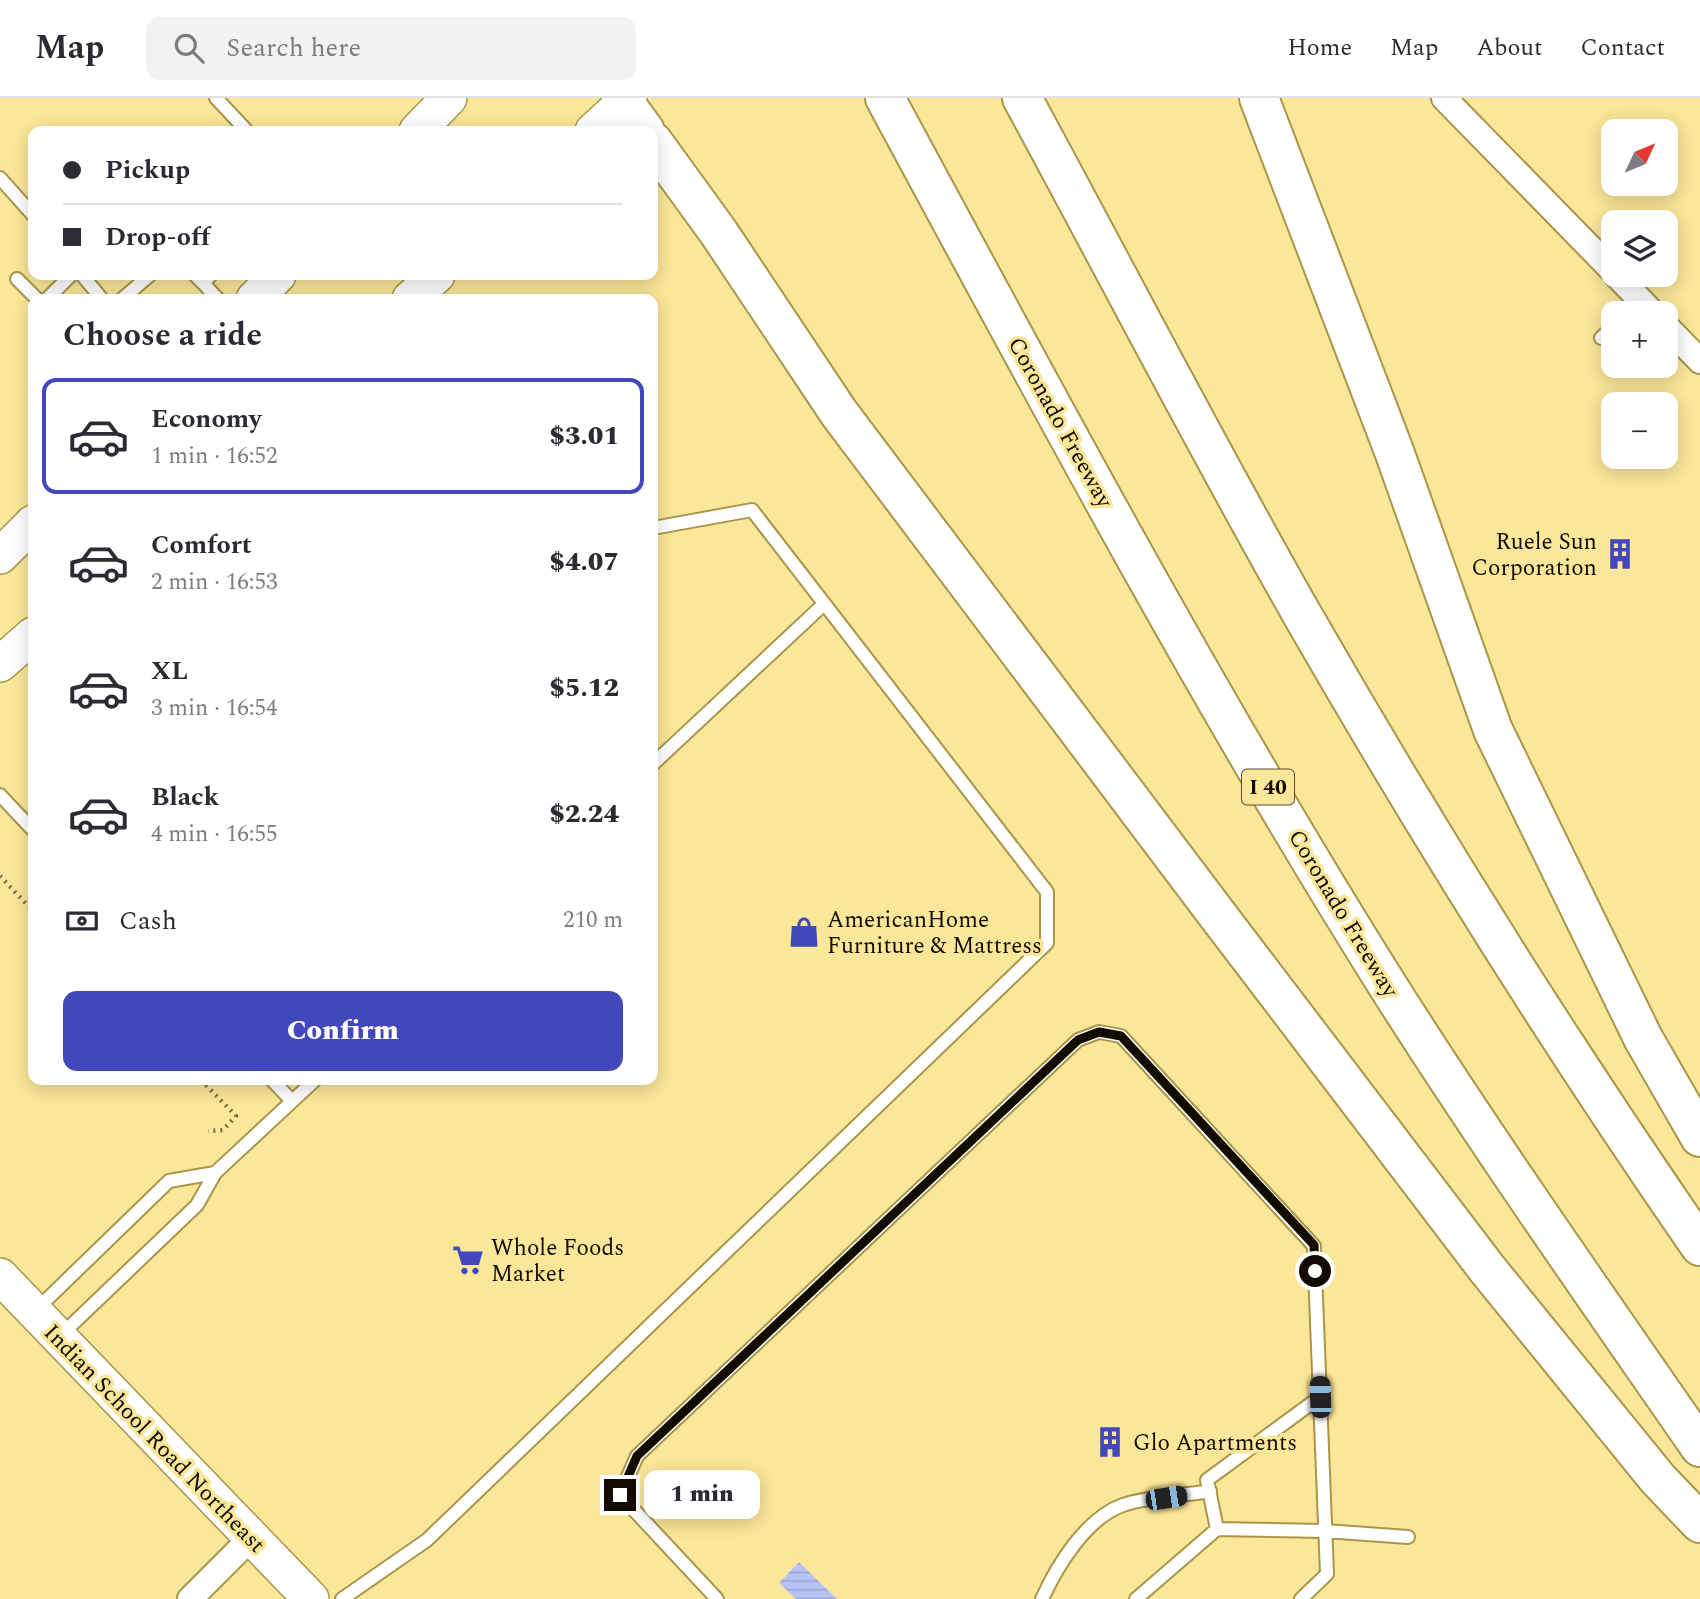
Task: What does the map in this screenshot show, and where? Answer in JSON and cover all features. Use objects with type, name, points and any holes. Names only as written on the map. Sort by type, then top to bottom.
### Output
[{"type":"highway","name":"Coronado Freeway","points":[[885,98],[1068,437],[1250,758],[1393,994],[1530,1201],[1700,1447]]},
{"type":"highway","points":[[1022,98],[1284,583],[1415,806],[1578,1065],[1700,1246]]},
{"type":"highway","points":[[1259,98],[1394,452],[1493,730],[1643,1038],[1700,1137]]},
{"type":"highway","points":[[658,149],[719,233],[839,413],[1249,956],[1488,1270],[1658,1479],[1700,1523]]},
{"type":"street","points":[[422,126],[449,98]]},
{"type":"street","points":[[1444,98],[1601,260]]},
{"type":"street","points":[[601,126],[630,107]]},
{"type":"street","points":[[259,294],[273,280]]},
{"type":"street","points":[[416,294],[431,280]]},
{"type":"street","points":[[1678,338],[1700,361]]},
{"type":"street","points":[[0,556],[28,528]]},
{"type":"street","points":[[0,664],[28,639]]},
{"type":"street","name":"Indian School Road Northeast","points":[[0,1276],[311,1599]]},
{"type":"street","points":[[190,1599],[252,1537]]},
{"type":"lane","points":[[216,98],[239,126]]},
{"type":"lane","points":[[0,178],[28,209]]},
{"type":"lane","points":[[17,278],[32,294]]},
{"type":"lane","points":[[52,294],[66,280]]},
{"type":"lane","points":[[86,280],[98,294]]},
{"type":"lane","points":[[128,294],[144,280]]},
{"type":"lane","points":[[342,1599],[427,1540],[1047,943],[1047,892],[752,510],[658,527]]},
{"type":"lane","points":[[658,759],[824,604]]},
{"type":"lane","points":[[0,795],[28,825]]},
{"type":"lane","points":[[717,1599],[620,1495],[637,1456],[1078,1040],[1099,1032],[1121,1036],[1314,1245],[1327,1574],[1301,1599]]},
{"type":"lane","points":[[277,1085],[292,1101]]},
{"type":"lane","points":[[58,1338],[197,1205],[215,1173],[310,1085]]},
{"type":"lane","points":[[34,1312],[169,1181],[215,1173]]},
{"type":"lane","points":[[1217,1529],[1207,1480],[1320,1397]]},
{"type":"lane","points":[[1042,1599],[1067,1558],[1093,1524],[1122,1506],[1210,1491]]},
{"type":"lane","points":[[1136,1599],[1217,1529],[1325,1531],[1408,1537]]},
{"type":"path","points":[[0,876],[28,906]]},
{"type":"path","points":[[206,1085],[236,1116],[223,1130],[208,1131]]},
{"type":"water","points":[[799,1562],[837,1599],[796,1599],[779,1583]]},
{"type":"place","name":"Ruele Sun Corporation","points":[[1620,554]]},
{"type":"place","name":"AmericanHome Furniture & Mattress","points":[[804,932]]},
{"type":"place","name":"Whole Foods Market","points":[[468,1260]]},
{"type":"place","name":"Glo Apartments","points":[[1110,1442]]},
{"type":"route","points":[[620,1495],[637,1456],[1078,1040],[1099,1032],[1121,1036],[1314,1245],[1315,1271]]}]
